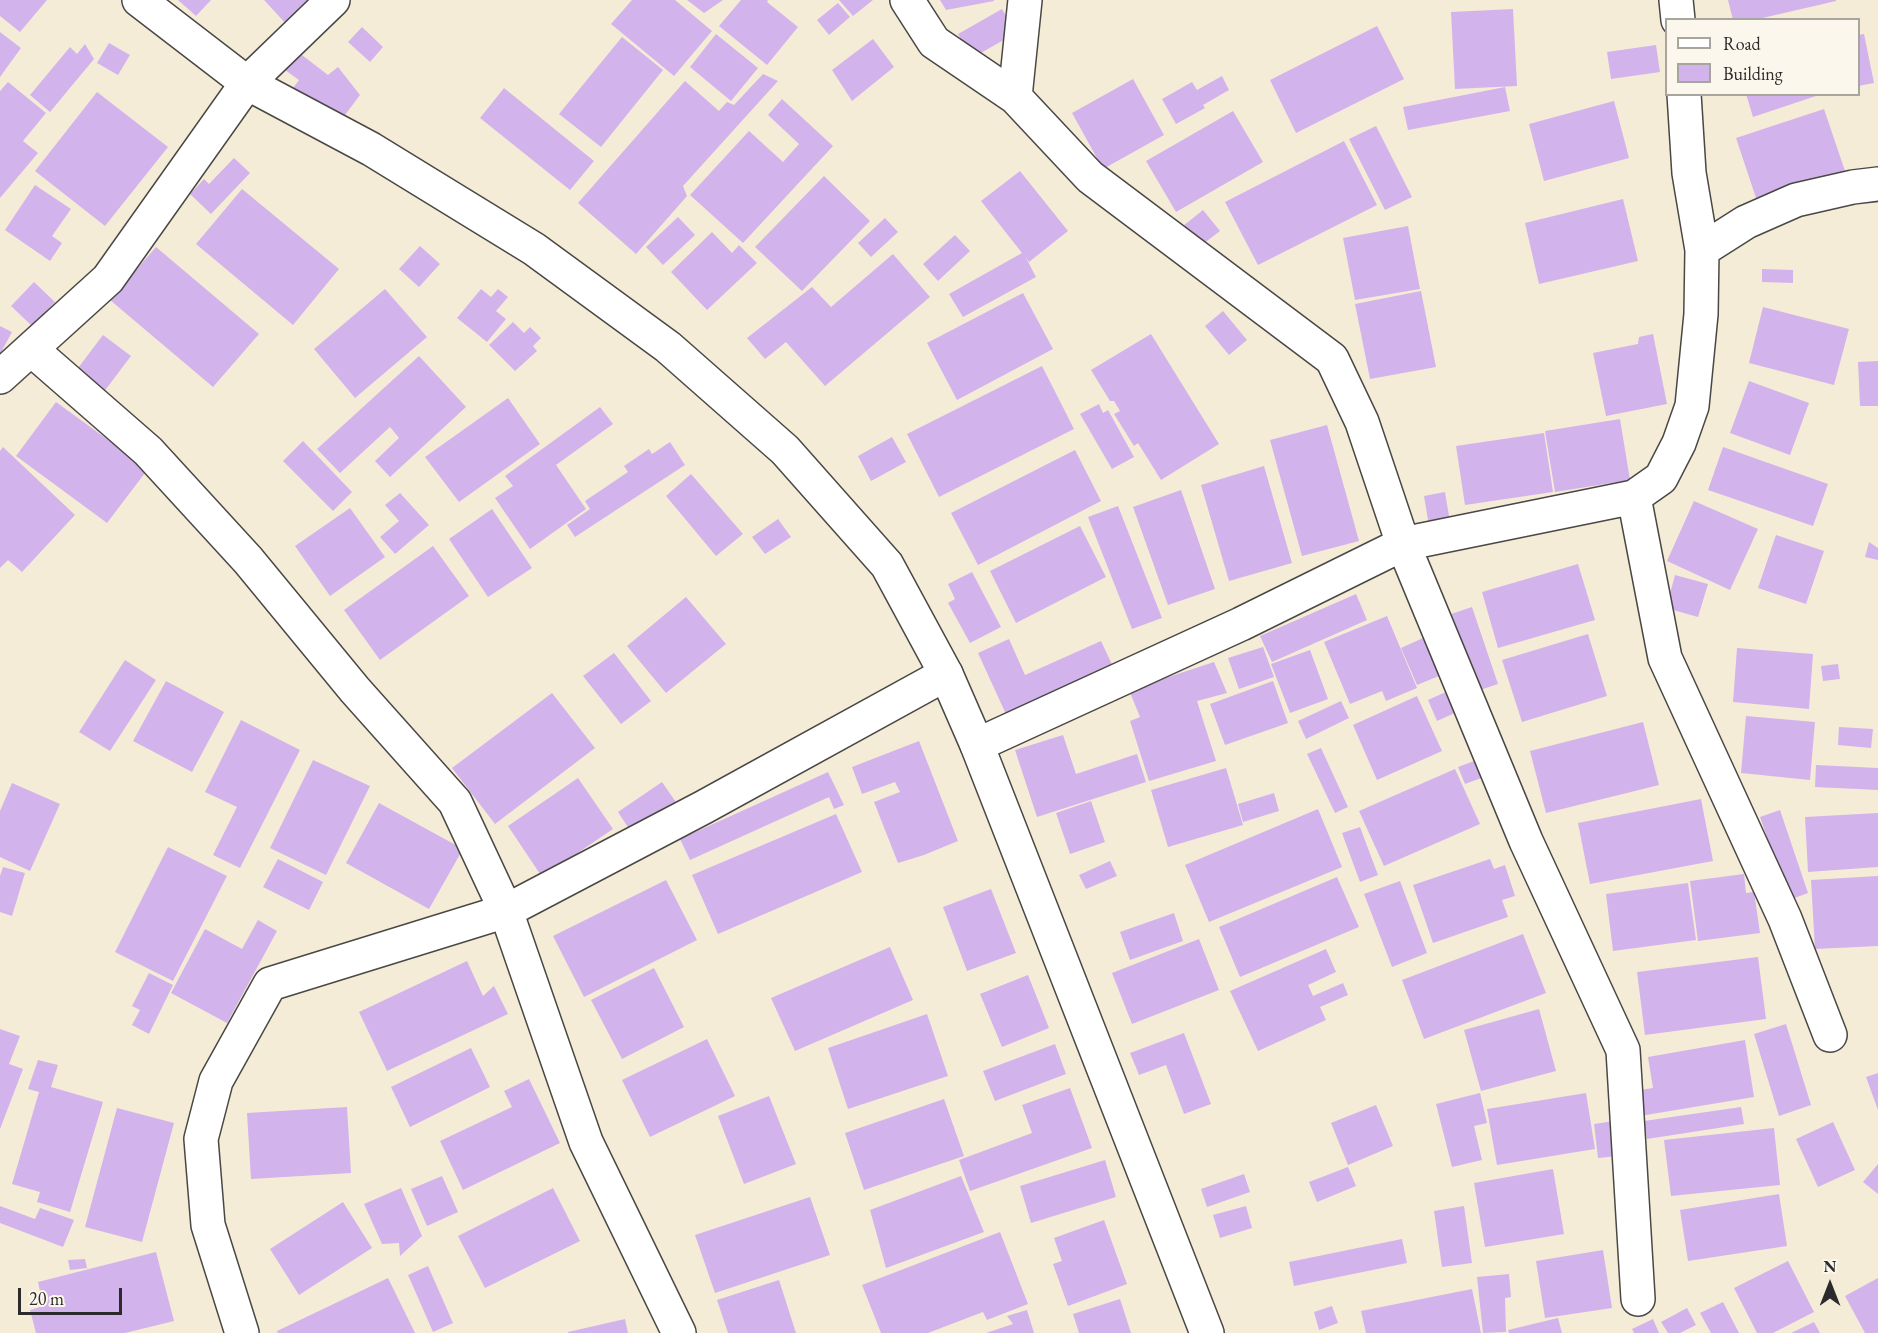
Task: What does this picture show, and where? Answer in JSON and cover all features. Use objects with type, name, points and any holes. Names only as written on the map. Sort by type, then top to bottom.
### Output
[{"type":"street","points":[[139,0],[247,83],[371,149],[534,249],[668,347],[785,450],[887,565],[946,674],[977,745],[1207,1333]]},
{"type":"street","points":[[0,377],[108,279],[247,83],[333,0]]},
{"type":"street","points":[[908,0],[934,42],[1015,96],[1090,177],[1332,359],[1362,422],[1403,544],[1526,841],[1623,1050],[1638,1299]]},
{"type":"street","points":[[1015,96],[1025,0]]},
{"type":"street","points":[[1676,0],[1678,18]]},
{"type":"street","points":[[977,745],[1241,624],[1403,544],[1634,497],[1661,478],[1679,443],[1692,406],[1701,314],[1702,250],[1689,172],[1684,96]]},
{"type":"street","points":[[1702,250],[1746,222],[1796,200],[1853,187],[1878,184]]},
{"type":"street","points":[[31,349],[148,452],[248,560],[355,690],[454,802],[506,910],[586,1142],[679,1333]]},
{"type":"street","points":[[1634,497],[1665,658],[1785,919],[1830,1035]]},
{"type":"street","points":[[242,1333],[208,1225],[201,1139],[216,1081],[270,984],[506,910],[704,807],[946,674]]},
{"type":"building","points":[[0,0],[47,0],[20,32],[0,16]]},
{"type":"building","points":[[178,0],[211,0],[196,16]]},
{"type":"building","points":[[264,0],[317,0],[288,26]]},
{"type":"building","points":[[632,0],[675,0],[712,31],[674,76],[611,24]]},
{"type":"building","points":[[687,0],[723,0],[704,13]]},
{"type":"building","points":[[741,0],[768,0],[767,2],[798,27],[767,65],[719,26]]},
{"type":"building","points":[[839,0],[873,0],[853,16]]},
{"type":"building","points":[[940,0],[994,0],[994,1],[946,10]]},
{"type":"building","points":[[1728,0],[1836,0],[1763,18],[1732,18]]},
{"type":"building","points":[[838,3],[850,17],[829,35],[817,20]]},
{"type":"building","points":[[1002,9],[1016,33],[972,58],[958,34]]},
{"type":"building","points":[[1513,9],[1517,86],[1455,89],[1451,12]]},
{"type":"building","points":[[1377,26],[1404,79],[1296,133],[1270,80]]},
{"type":"building","points":[[362,27],[383,47],[370,62],[348,42]]},
{"type":"building","points":[[0,32],[21,48],[0,77]]},
{"type":"building","points":[[716,34],[758,68],[731,101],[690,67]]},
{"type":"building","points":[[1864,34],[1874,83],[1860,86],[1860,35]]},
{"type":"building","points":[[622,37],[663,70],[601,147],[559,114]]},
{"type":"building","points":[[873,39],[894,67],[852,101],[832,70]]},
{"type":"building","points":[[109,43],[130,55],[118,75],[97,63]]},
{"type":"building","points":[[85,44],[94,59],[50,112],[30,95],[70,47],[77,54]]},
{"type":"building","points":[[1656,45],[1660,72],[1611,79],[1607,52]]},
{"type":"building","points":[[298,52],[328,75],[338,67],[360,95],[339,123],[293,88],[299,80],[285,70]]},
{"type":"building","points":[[763,74],[778,81],[683,186],[687,196],[636,254],[578,203],[685,81],[719,111],[727,102],[734,105]]},
{"type":"building","points":[[1222,76],[1229,90],[1203,105],[1205,108],[1176,124],[1162,99],[1192,82],[1197,90]]},
{"type":"building","points":[[1133,79],[1164,135],[1103,169],[1072,113]]},
{"type":"building","points":[[8,82],[46,113],[23,141],[38,153],[0,198],[0,91]]},
{"type":"building","points":[[1505,87],[1510,111],[1408,130],[1403,107]]},
{"type":"building","points":[[504,88],[594,161],[570,190],[480,118]]},
{"type":"building","points":[[97,92],[168,147],[105,226],[35,171]]},
{"type":"building","points":[[1747,96],[1816,96],[1753,117]]},
{"type":"building","points":[[782,99],[833,146],[743,243],[690,195],[749,131],[783,162],[799,144],[768,115]]},
{"type":"building","points":[[1614,101],[1629,158],[1544,181],[1529,124]]},
{"type":"building","points":[[1824,109],[1845,171],[1757,201],[1736,138]]},
{"type":"building","points":[[1233,111],[1263,162],[1176,212],[1146,161]]},
{"type":"building","points":[[1376,126],[1412,197],[1385,210],[1349,139]]},
{"type":"building","points":[[1344,141],[1377,205],[1258,265],[1225,202]]},
{"type":"building","points":[[234,158],[250,173],[211,214],[190,194],[204,179],[209,184]]},
{"type":"building","points":[[1020,171],[1068,231],[1029,262],[1025,256],[1036,277],[963,317],[949,294],[1022,253],[981,201]]},
{"type":"building","points":[[824,176],[870,221],[802,291],[755,247]]},
{"type":"building","points":[[35,185],[71,209],[52,236],[62,243],[50,261],[5,230]]},
{"type":"building","points":[[242,189],[339,269],[293,325],[196,244]]},
{"type":"building","points":[[1623,199],[1638,261],[1539,284],[1525,223]]},
{"type":"building","points":[[1203,210],[1220,231],[1199,247],[1183,226]]},
{"type":"building","points":[[678,217],[695,235],[663,265],[646,247]]},
{"type":"building","points":[[885,218],[898,232],[871,257],[858,243]]},
{"type":"building","points":[[1408,226],[1420,289],[1355,300],[1343,238]]},
{"type":"building","points":[[712,232],[732,253],[739,245],[757,263],[707,310],[671,272]]},
{"type":"building","points":[[955,235],[970,251],[938,281],[923,264]]},
{"type":"building","points":[[420,246],[440,264],[419,287],[399,269]]},
{"type":"building","points":[[156,247],[259,334],[213,387],[110,300]]},
{"type":"building","points":[[893,254],[930,297],[825,386],[786,342],[765,359],[747,338],[812,287],[831,307]]},
{"type":"building","points":[[1762,269],[1793,270],[1793,283],[1762,282]]},
{"type":"building","points":[[34,282],[55,302],[32,326],[11,306]]},
{"type":"building","points":[[385,289],[427,337],[355,398],[314,349]]},
{"type":"building","points":[[481,289],[491,297],[498,289],[508,297],[496,311],[506,319],[487,342],[457,318]]},
{"type":"building","points":[[1421,291],[1436,367],[1370,379],[1355,304]]},
{"type":"building","points":[[1023,293],[1053,349],[957,400],[927,343]]},
{"type":"building","points":[[1763,307],[1849,329],[1834,385],[1749,363]]},
{"type":"building","points":[[1223,311],[1247,340],[1229,355],[1205,326]]},
{"type":"building","points":[[513,322],[524,333],[530,327],[541,338],[533,346],[537,351],[515,371],[489,345]]},
{"type":"building","points":[[0,326],[12,332],[0,354]]},
{"type":"building","points":[[1151,334],[1219,444],[1161,480],[1138,443],[1134,446],[1114,414],[1120,411],[1114,401],[1110,401],[1091,370]]},
{"type":"building","points":[[1653,334],[1667,404],[1606,416],[1593,353],[1638,344],[1639,337]]},
{"type":"building","points":[[103,335],[131,356],[103,393],[75,372]]},
{"type":"building","points":[[419,356],[466,407],[390,477],[375,461],[399,438],[390,427],[340,473],[317,449]]},
{"type":"building","points":[[1878,361],[1878,406],[1860,406],[1858,362]]},
{"type":"building","points":[[1042,366],[1074,429],[939,497],[907,434]]},
{"type":"building","points":[[1749,381],[1809,403],[1790,455],[1730,433]]},
{"type":"building","points":[[508,398],[540,444],[459,502],[425,457]]},
{"type":"building","points":[[56,402],[148,469],[107,523],[16,456]]},
{"type":"building","points":[[1099,404],[1103,413],[1108,410],[1134,457],[1112,469],[1080,414]]},
{"type":"building","points":[[600,407],[613,424],[556,465],[586,509],[530,549],[495,498],[513,486],[505,476]]},
{"type":"building","points":[[1620,419],[1630,480],[1555,492],[1545,431]]},
{"type":"building","points":[[1327,425],[1359,541],[1302,556],[1270,440]]},
{"type":"building","points":[[1544,433],[1553,492],[1465,505],[1456,446]]},
{"type":"building","points":[[892,437],[906,462],[871,481],[858,456]]},
{"type":"building","points":[[303,441],[352,492],[333,511],[283,461]]},
{"type":"building","points":[[670,442],[685,465],[575,537],[567,525],[590,509],[585,501],[628,472],[624,466],[649,449],[652,454]]},
{"type":"building","points":[[3,447],[75,515],[22,572],[8,560],[0,568],[0,451]]},
{"type":"building","points":[[1723,447],[1828,484],[1813,526],[1708,490]]},
{"type":"building","points":[[1075,450],[1101,501],[978,565],[951,513]]},
{"type":"building","points":[[1264,466],[1292,563],[1229,581],[1201,485]]},
{"type":"building","points":[[691,474],[743,534],[716,556],[666,496]]},
{"type":"building","points":[[1181,490],[1215,589],[1168,605],[1133,507]]},
{"type":"building","points":[[1445,492],[1450,522],[1429,526],[1424,496]]},
{"type":"building","points":[[400,493],[429,525],[395,554],[380,537],[399,521],[385,505]]},
{"type":"building","points":[[1694,501],[1758,529],[1730,590],[1667,561]]},
{"type":"building","points":[[1118,506],[1162,618],[1132,629],[1088,517]]},
{"type":"building","points":[[350,508],[385,557],[330,596],[295,546]]},
{"type":"building","points":[[492,509],[532,568],[488,597],[449,539]]},
{"type":"building","points":[[778,519],[791,537],[765,554],[752,537]]},
{"type":"building","points":[[1080,526],[1106,577],[1016,623],[990,571]]},
{"type":"building","points":[[1776,535],[1824,551],[1806,604],[1758,588]]},
{"type":"building","points":[[1869,542],[1878,548],[1878,560],[1865,557]]},
{"type":"building","points":[[433,546],[469,596],[380,660],[344,610]]},
{"type":"building","points":[[1578,564],[1595,620],[1498,648],[1482,592]]},
{"type":"building","points":[[972,572],[1001,627],[970,643],[948,603],[955,599],[948,584]]},
{"type":"building","points":[[1675,575],[1708,584],[1698,617],[1666,608]]},
{"type":"building","points":[[1356,594],[1367,620],[1272,662],[1260,636]]},
{"type":"building","points":[[686,597],[726,644],[666,693],[627,646]]},
{"type":"building","points":[[1472,607],[1498,684],[1471,693],[1445,616]]},
{"type":"building","points":[[1387,616],[1417,688],[1386,701],[1382,691],[1350,704],[1324,642]]},
{"type":"building","points":[[1588,634],[1607,696],[1522,722],[1502,660]]},
{"type":"building","points":[[1423,638],[1439,676],[1417,685],[1401,648]]},
{"type":"building","points":[[1009,639],[1025,675],[1101,641],[1117,675],[1010,723],[978,653]]},
{"type":"building","points":[[1263,647],[1274,677],[1239,689],[1228,658]]},
{"type":"building","points":[[1737,648],[1813,654],[1809,709],[1733,702]]},
{"type":"building","points":[[1310,650],[1328,699],[1290,713],[1271,664]]},
{"type":"building","points":[[614,653],[651,701],[621,724],[583,676]]},
{"type":"building","points":[[125,660],[156,680],[110,751],[79,732]]},
{"type":"building","points":[[1214,662],[1227,693],[1197,701],[1216,761],[1149,781],[1130,721],[1140,717],[1129,690]]},
{"type":"building","points":[[1838,664],[1840,679],[1823,681],[1821,666]]},
{"type":"building","points":[[166,681],[224,712],[192,772],[133,741]]},
{"type":"building","points":[[1273,681],[1288,723],[1225,745],[1210,704]]},
{"type":"building","points":[[1448,691],[1457,712],[1437,721],[1428,700]]},
{"type":"building","points":[[552,693],[595,748],[495,824],[452,768]]},
{"type":"building","points":[[1417,696],[1442,751],[1377,780],[1353,725]]},
{"type":"building","points":[[1341,701],[1349,718],[1306,739],[1298,721]]},
{"type":"building","points":[[1746,716],[1815,722],[1810,780],[1741,773]]},
{"type":"building","points":[[241,720],[300,750],[240,868],[213,855],[237,807],[205,792]]},
{"type":"building","points":[[1643,722],[1659,785],[1546,813],[1530,751]]},
{"type":"building","points":[[1839,727],[1873,729],[1871,748],[1838,745]]},
{"type":"building","points":[[1063,735],[1076,774],[1137,754],[1146,782],[1037,817],[1015,750]]},
{"type":"building","points":[[919,741],[958,841],[898,863],[874,802],[900,792],[895,782],[862,794],[852,767]]},
{"type":"building","points":[[1321,748],[1348,807],[1335,813],[1307,754]]},
{"type":"building","points":[[313,760],[370,786],[326,875],[270,848]]},
{"type":"building","points":[[1477,760],[1484,777],[1465,784],[1458,767]]},
{"type":"building","points":[[1816,765],[1878,768],[1878,790],[1815,787]]},
{"type":"building","points":[[1226,768],[1243,825],[1168,847],[1151,790]]},
{"type":"building","points":[[1455,769],[1480,824],[1384,866],[1359,811]]},
{"type":"building","points":[[828,772],[844,805],[834,809],[829,797],[690,860],[680,839]]},
{"type":"building","points":[[578,778],[613,829],[542,877],[508,826]]},
{"type":"building","points":[[662,782],[678,805],[633,835],[618,812]]},
{"type":"building","points":[[12,783],[60,804],[30,871],[0,857],[0,811]]},
{"type":"building","points":[[1274,793],[1279,811],[1243,822],[1238,804]]},
{"type":"building","points":[[1701,799],[1713,861],[1590,884],[1578,823]]},
{"type":"building","points":[[1091,801],[1105,842],[1070,854],[1056,813]]},
{"type":"building","points":[[379,803],[463,849],[429,909],[346,863]]},
{"type":"building","points":[[1318,809],[1342,867],[1209,922],[1185,865]]},
{"type":"building","points":[[1780,810],[1808,893],[1789,900],[1760,817]]},
{"type":"building","points":[[1878,813],[1878,867],[1808,872],[1805,817]]},
{"type":"building","points":[[836,814],[862,872],[718,934],[692,875]]},
{"type":"building","points":[[1360,827],[1378,875],[1360,882],[1342,833]]},
{"type":"building","points":[[168,847],[227,876],[173,981],[115,952]]},
{"type":"building","points":[[278,859],[323,882],[309,910],[263,887]]},
{"type":"building","points":[[1490,859],[1494,869],[1505,865],[1515,896],[1502,900],[1508,917],[1433,943],[1413,885]]},
{"type":"building","points":[[1110,861],[1117,876],[1086,889],[1079,875]]},
{"type":"building","points":[[3,867],[25,873],[12,916],[0,912],[0,876]]},
{"type":"building","points":[[1744,874],[1746,893],[1754,892],[1760,933],[1698,941],[1690,881]]},
{"type":"building","points":[[1878,876],[1878,946],[1815,949],[1811,880]]},
{"type":"building","points":[[1337,877],[1359,927],[1240,977],[1219,927]]},
{"type":"building","points":[[666,880],[697,940],[584,997],[553,936]]},
{"type":"building","points":[[1400,881],[1427,953],[1392,967],[1364,894]]},
{"type":"building","points":[[1688,883],[1696,940],[1613,951],[1606,894]]},
{"type":"building","points":[[991,889],[1016,953],[967,971],[943,907]]},
{"type":"building","points":[[1174,913],[1183,941],[1130,960],[1120,932]]},
{"type":"building","points":[[258,920],[277,931],[227,1023],[171,993],[205,929],[242,949]]},
{"type":"building","points":[[1523,934],[1546,993],[1424,1039],[1402,980]]},
{"type":"building","points":[[1199,939],[1219,990],[1132,1024],[1112,973]]},
{"type":"building","points":[[890,947],[913,1000],[795,1051],[771,998]]},
{"type":"building","points":[[1326,949],[1336,972],[1308,985],[1313,996],[1343,983],[1348,995],[1320,1007],[1326,1020],[1258,1051],[1230,991]]},
{"type":"building","points":[[1758,957],[1766,1019],[1645,1035],[1637,972]]},
{"type":"building","points":[[467,961],[483,996],[494,986],[508,1014],[387,1071],[359,1012]]},
{"type":"building","points":[[654,968],[684,1027],[622,1059],[591,1000]]},
{"type":"building","points":[[149,973],[173,985],[149,1034],[132,1025],[140,1010],[132,1006]]},
{"type":"building","points":[[1028,975],[1049,1028],[1002,1047],[980,994]]},
{"type":"building","points":[[1539,1009],[1556,1071],[1481,1091],[1464,1030]]},
{"type":"building","points":[[927,1014],[948,1076],[848,1109],[828,1048]]},
{"type":"building","points":[[1786,1024],[1811,1105],[1779,1116],[1754,1034]]},
{"type":"building","points":[[0,1029],[20,1036],[9,1064],[23,1069],[0,1129]]},
{"type":"building","points":[[1184,1033],[1211,1104],[1184,1114],[1166,1065],[1139,1075],[1130,1053]]},
{"type":"building","points":[[707,1039],[735,1096],[650,1137],[622,1080]]},
{"type":"building","points":[[1745,1040],[1754,1097],[1640,1116],[1640,1090],[1653,1088],[1648,1057]]},
{"type":"building","points":[[1055,1044],[1066,1074],[995,1101],[983,1071]]},
{"type":"building","points":[[471,1048],[490,1087],[410,1127],[391,1087]]},
{"type":"building","points":[[38,1060],[58,1065],[51,1087],[103,1102],[70,1212],[37,1202],[40,1192],[12,1184],[39,1092],[28,1089]]},
{"type":"building","points":[[1878,1073],[1878,1110],[1866,1077]]},
{"type":"building","points":[[529,1079],[560,1143],[463,1190],[440,1141],[512,1107],[504,1091]]},
{"type":"building","points":[[1070,1088],[1092,1148],[970,1191],[959,1160],[1032,1133],[1022,1105]]},
{"type":"building","points":[[1480,1093],[1487,1123],[1474,1126],[1482,1160],[1452,1167],[1436,1104]]},
{"type":"building","points":[[1586,1093],[1595,1149],[1497,1165],[1487,1109]]},
{"type":"building","points":[[769,1096],[796,1164],[744,1184],[718,1116]]},
{"type":"building","points":[[944,1099],[964,1156],[864,1190],[845,1133]]},
{"type":"building","points":[[1376,1105],[1393,1146],[1348,1165],[1331,1123]]},
{"type":"building","points":[[347,1107],[351,1173],[251,1179],[247,1113]]},
{"type":"building","points":[[1741,1107],[1744,1124],[1647,1139],[1644,1121]]},
{"type":"building","points":[[117,1108],[174,1123],[142,1242],[85,1227]]},
{"type":"building","points":[[1614,1121],[1618,1156],[1598,1158],[1594,1124]]},
{"type":"building","points":[[1833,1122],[1855,1170],[1818,1187],[1796,1139]]},
{"type":"building","points":[[1774,1128],[1780,1185],[1671,1196],[1664,1140]]},
{"type":"building","points":[[1105,1160],[1116,1197],[1031,1223],[1020,1186]]},
{"type":"building","points":[[1878,1164],[1878,1194],[1863,1182]]},
{"type":"building","points":[[1348,1167],[1356,1186],[1317,1202],[1309,1182]]},
{"type":"building","points":[[1553,1169],[1564,1234],[1485,1247],[1474,1183]]},
{"type":"building","points":[[1244,1174],[1250,1192],[1207,1207],[1201,1189]]},
{"type":"building","points":[[442,1176],[458,1212],[427,1226],[411,1189]]},
{"type":"building","points":[[961,1176],[984,1232],[886,1268],[870,1210]]},
{"type":"building","points":[[401,1188],[422,1236],[400,1256],[399,1243],[382,1244],[364,1204]]},
{"type":"building","points":[[553,1188],[580,1241],[485,1288],[458,1236]]},
{"type":"building","points":[[1779,1194],[1787,1246],[1688,1261],[1680,1210]]},
{"type":"building","points":[[810,1197],[830,1255],[715,1293],[695,1235]]},
{"type":"building","points":[[343,1202],[372,1248],[299,1295],[270,1249]]},
{"type":"building","points":[[0,1206],[35,1219],[40,1208],[74,1220],[63,1247],[0,1223]]},
{"type":"building","points":[[1246,1206],[1252,1228],[1220,1238],[1213,1215]]},
{"type":"building","points":[[1464,1206],[1472,1263],[1442,1267],[1434,1211]]},
{"type":"building","points":[[1104,1220],[1127,1284],[1068,1306],[1053,1264],[1062,1261],[1054,1238]]},
{"type":"building","points":[[1000,1232],[1028,1304],[987,1320],[983,1312],[928,1333],[881,1333],[862,1285]]},
{"type":"building","points":[[1402,1239],[1407,1263],[1294,1286],[1289,1262]]},
{"type":"building","points":[[1603,1250],[1612,1308],[1545,1318],[1536,1261]]},
{"type":"building","points":[[156,1252],[174,1321],[125,1333],[36,1333],[30,1310],[43,1306],[38,1282]]},
{"type":"building","points":[[85,1259],[87,1268],[70,1270],[68,1260]]},
{"type":"building","points":[[1788,1261],[1814,1312],[1773,1333],[1757,1333],[1734,1288]]},
{"type":"building","points":[[428,1266],[453,1323],[433,1332],[408,1275]]},
{"type":"building","points":[[1509,1274],[1511,1297],[1505,1298],[1506,1332],[1483,1333],[1477,1277]]},
{"type":"building","points":[[388,1278],[415,1333],[278,1333],[277,1331]]},
{"type":"building","points":[[1878,1278],[1878,1333],[1865,1333],[1845,1296]]},
{"type":"building","points":[[779,1280],[796,1333],[728,1333],[717,1300]]},
{"type":"building","points":[[1472,1289],[1481,1333],[1366,1333],[1361,1311]]},
{"type":"building","points":[[1120,1299],[1131,1333],[1079,1333],[1073,1314]]},
{"type":"building","points":[[1723,1302],[1739,1333],[1711,1333],[1700,1313]]},
{"type":"building","points":[[1332,1306],[1338,1323],[1319,1330],[1314,1312]]},
{"type":"building","points":[[1687,1308],[1696,1325],[1680,1333],[1668,1333],[1661,1322]]},
{"type":"building","points":[[1027,1310],[1034,1333],[986,1333],[1013,1324],[1007,1316]]},
{"type":"building","points":[[1558,1318],[1562,1333],[1509,1333],[1508,1330]]},
{"type":"building","points":[[625,1319],[628,1333],[568,1333],[568,1332]]},
{"type":"building","points":[[1653,1319],[1659,1333],[1634,1333],[1632,1329]]},
{"type":"building","points":[[1814,1322],[1820,1333],[1791,1333]]}]
